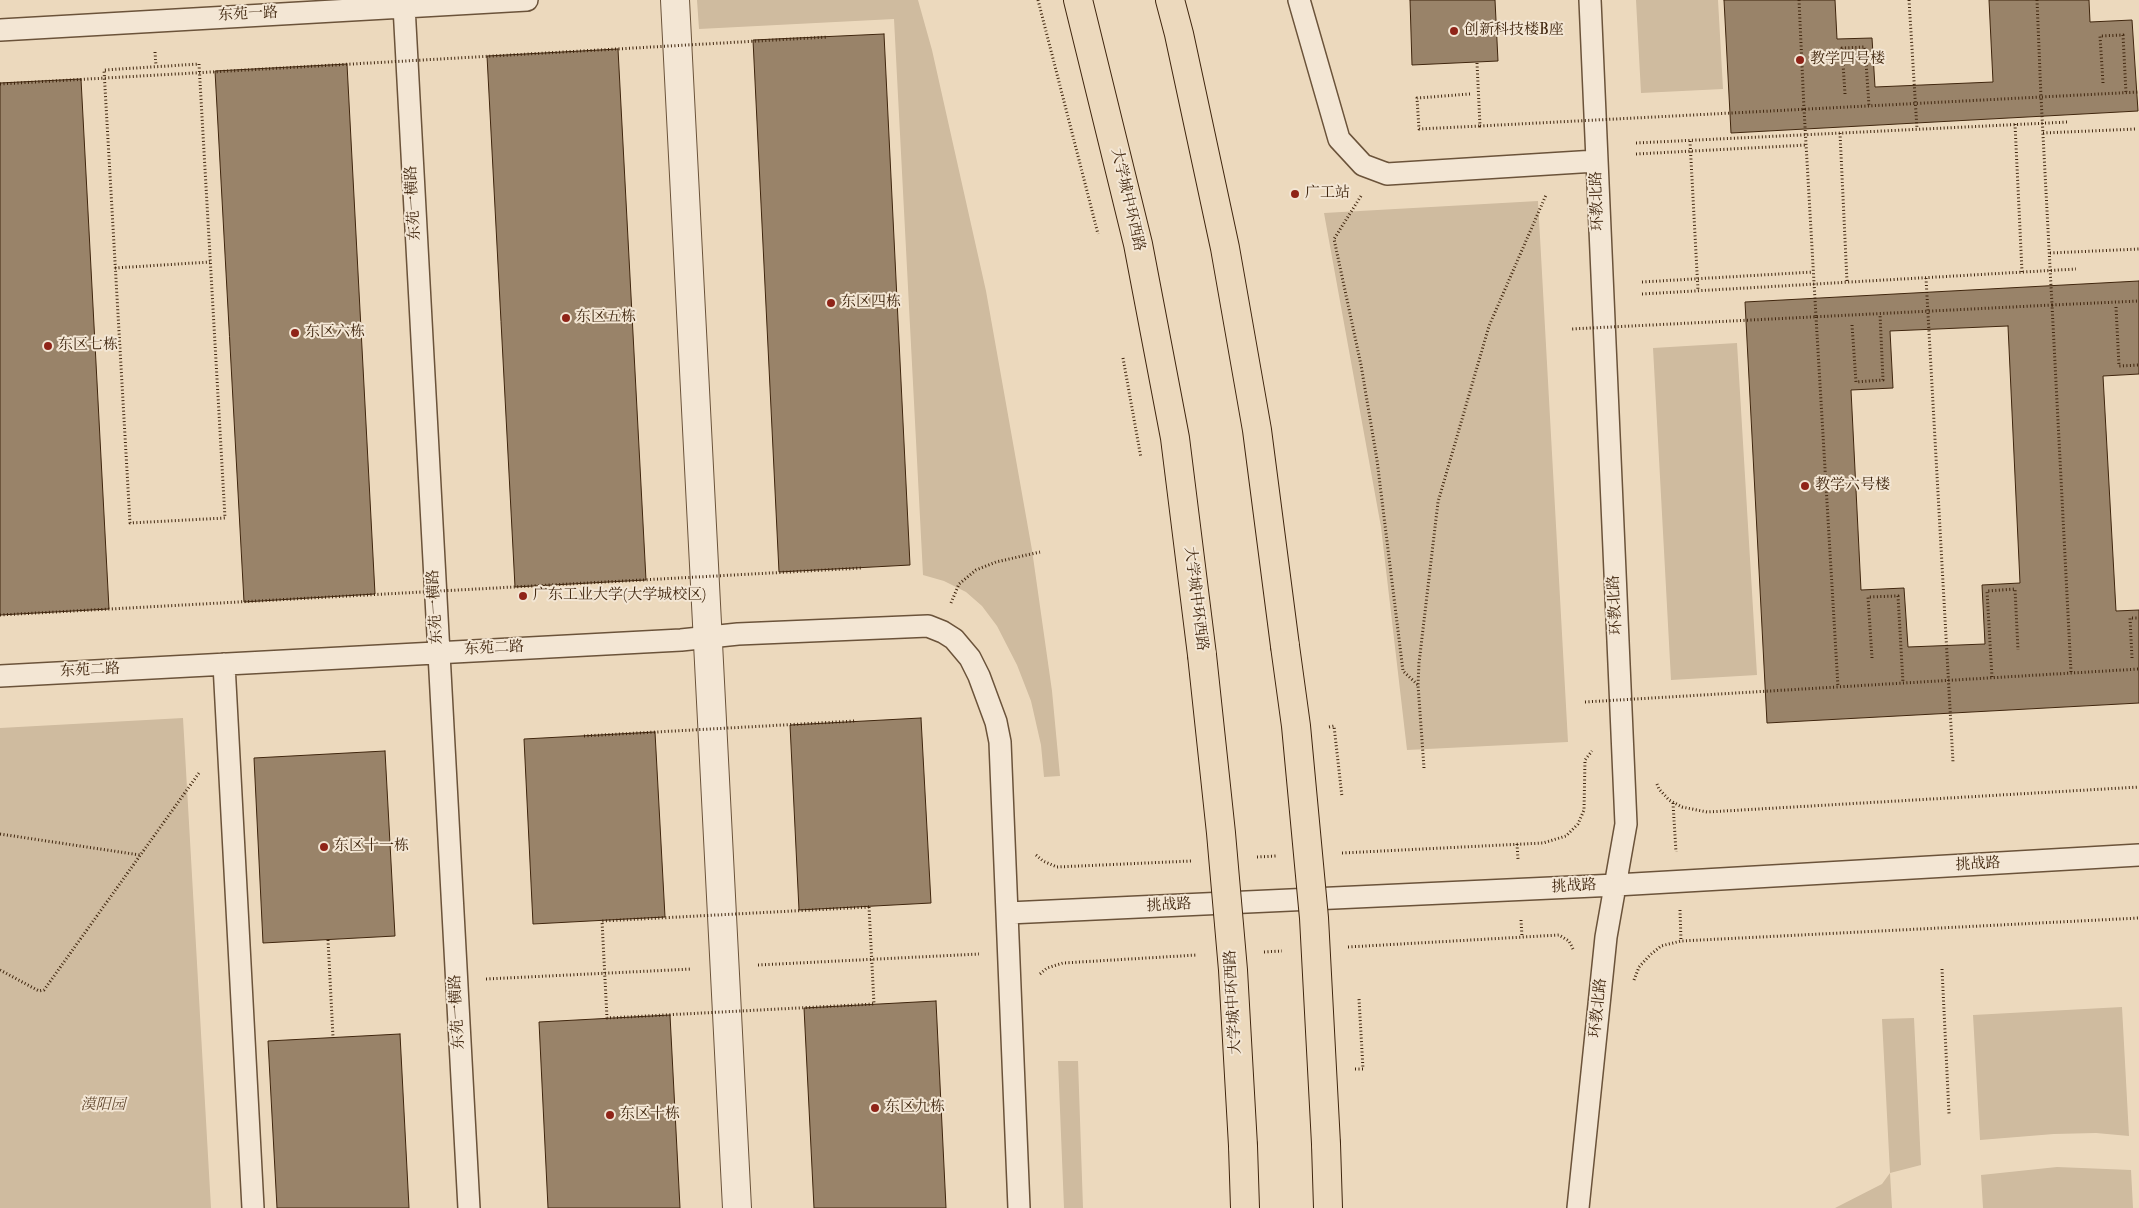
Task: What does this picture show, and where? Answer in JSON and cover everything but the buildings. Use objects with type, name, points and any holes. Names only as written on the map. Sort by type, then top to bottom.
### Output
[{"type":"main road","name":"大学城中环西路","points":[[1078,0],[1138,244],[1175,438],[1202,655],[1231,950],[1245,1208]]},
{"type":"main road","points":[[1170,0],[1225,248],[1257,430],[1296,726],[1314,918],[1328,1208]]},
{"type":"street","points":[[675,0],[706,636],[737,1208]]},
{"type":"lane","name":"东苑一路","points":[[0,30],[404,3],[527,0]]},
{"type":"lane","points":[[1299,0],[1339,139],[1363,165],[1388,174],[1596,161]]},
{"type":"lane","name":"环教北路","points":[[1578,1208],[1606,937],[1626,824],[1590,0]]},
{"type":"lane","name":"东苑一横路","points":[[404,3],[469,1208]]},
{"type":"lane","name":"东苑二路","points":[[0,676],[681,640],[706,636],[928,626],[954,639],[970,658],[979,676],[996,722],[1000,742],[1008,913]]},
{"type":"lane","points":[[224,664],[253,1208]]},
{"type":"lane","name":"挑战路","points":[[1008,913],[1616,885],[2139,855]]},
{"type":"lane","points":[[1008,913],[1019,1208]]},
{"type":"path","points":[[1038,0],[1100,240]]},
{"type":"path","points":[[1799,0],[1838,687]]},
{"type":"path","points":[[1909,0],[1917,129]]},
{"type":"path","points":[[2036,0],[2072,672]]},
{"type":"path","points":[[2103,83],[2100,36],[2123,34],[2126,93]]},
{"type":"path","points":[[0,84],[828,37]]},
{"type":"path","points":[[1845,94],[1842,48],[1865,47],[1869,106]]},
{"type":"path","points":[[1477,63],[1480,126]]},
{"type":"path","points":[[199,64],[225,518],[130,523],[115,268],[104,70],[199,64]]},
{"type":"path","points":[[1470,94],[1417,98],[1419,129],[2139,92]]},
{"type":"path","points":[[1636,144],[2068,122]]},
{"type":"path","points":[[2015,124],[2022,272]]},
{"type":"path","points":[[2043,132],[2136,130]]},
{"type":"path","points":[[1840,133],[1847,282]]},
{"type":"path","points":[[1690,141],[1698,291]]},
{"type":"path","points":[[1636,154],[1807,145]]},
{"type":"path","points":[[1424,768],[1418,685],[1419,663],[1438,502],[1489,326],[1548,190]]},
{"type":"path","points":[[1358,201],[1334,239],[1377,460],[1403,671],[1418,685]]},
{"type":"path","points":[[2050,253],[2139,249]]},
{"type":"path","points":[[115,268],[210,262]]},
{"type":"path","points":[[1642,294],[2076,269]]},
{"type":"path","points":[[1642,282],[1813,272]]},
{"type":"path","points":[[1926,278],[1953,762]]},
{"type":"path","points":[[1571,329],[2139,301]]},
{"type":"path","points":[[2116,307],[2119,366],[2139,365]]},
{"type":"path","points":[[1852,325],[1856,382],[1883,380],[1880,314]]},
{"type":"path","points":[[1122,354],[1141,459]]},
{"type":"path","points":[[953,597],[960,584],[976,570],[996,562],[1040,552]]},
{"type":"path","points":[[0,615],[862,568]]},
{"type":"path","points":[[1992,677],[1987,591],[2014,589],[2018,650]]},
{"type":"path","points":[[1872,658],[1868,597],[1898,596],[1903,683]]},
{"type":"path","points":[[2132,658],[2130,618],[2139,618]]},
{"type":"path","points":[[1585,702],[2139,669]]},
{"type":"path","points":[[584,736],[855,721]]},
{"type":"path","points":[[1334,726],[1342,797]]},
{"type":"path","points":[[0,970],[39,991],[44,990],[228,731]]},
{"type":"path","points":[[1655,780],[1659,789],[1673,802],[1682,807],[1707,812],[2139,787]]},
{"type":"path","points":[[1673,802],[1677,859]]},
{"type":"path","points":[[0,834],[140,855]]},
{"type":"path","points":[[1679,906],[1680,941]]},
{"type":"path","points":[[869,907],[874,1004],[607,1018],[602,921],[869,907]]},
{"type":"path","points":[[1521,911],[1522,937]]},
{"type":"path","points":[[1632,986],[1639,967],[1650,955],[1661,946],[1680,941],[2139,918]]},
{"type":"path","points":[[328,940],[334,1037]]},
{"type":"path","points":[[935,956],[974,954]]},
{"type":"path","points":[[1942,969],[1949,1114]]},
{"type":"path","points":[[478,980],[541,977]]},
{"type":"path","points":[[1359,999],[1363,1069]]},
{"type":"green space","points":[[697,0],[918,0],[932,50],[986,291],[1032,550],[1052,691],[1060,776],[1044,777],[1041,745],[1031,701],[1017,665],[997,626],[982,606],[966,592],[944,581],[923,575],[894,19],[699,29]]},
{"type":"green space","points":[[1636,0],[1718,0],[1723,89],[1641,93]]},
{"type":"green space","points":[[1538,201],[1568,742],[1407,750],[1381,527],[1324,213]]},
{"type":"green space","points":[[1737,343],[1757,675],[1671,680],[1653,348]]},
{"type":"green space","name":"漠阳园","points":[[183,718],[211,1208],[0,1208],[0,728]]},
{"type":"green space","points":[[2122,1007],[2129,1136],[2096,1133],[2054,1134],[1980,1140],[1973,1015]]},
{"type":"green space","points":[[1914,1018],[1921,1165],[1890,1173],[1882,1019]]},
{"type":"green space","points":[[1058,1061],[1078,1061],[1083,1208],[1064,1208]]},
{"type":"green space","points":[[2057,1167],[2131,1170],[2133,1208],[1983,1208],[1981,1175]]},
{"type":"green space","points":[[1890,1173],[1892,1208],[1835,1208],[1882,1184]]},
{"type":"place","name":"创新科技楼B座","points":[[1454,31]]},
{"type":"place","name":"教学四号楼","points":[[1800,60]]},
{"type":"place","name":"广工站","points":[[1295,194]]},
{"type":"place","name":"东区四栋","points":[[831,303]]},
{"type":"place","name":"东区五栋","points":[[566,318]]},
{"type":"place","name":"东区六栋","points":[[295,333]]},
{"type":"place","name":"东区七栋","points":[[48,346]]},
{"type":"place","name":"教学六号楼","points":[[1805,486]]},
{"type":"place","name":"广东工业大学(大学城校区)","points":[[523,596]]},
{"type":"place","name":"东区十一栋","points":[[324,847]]},
{"type":"place","name":"东区九栋","points":[[875,1108]]},
{"type":"place","name":"东区十栋","points":[[610,1115]]}]
